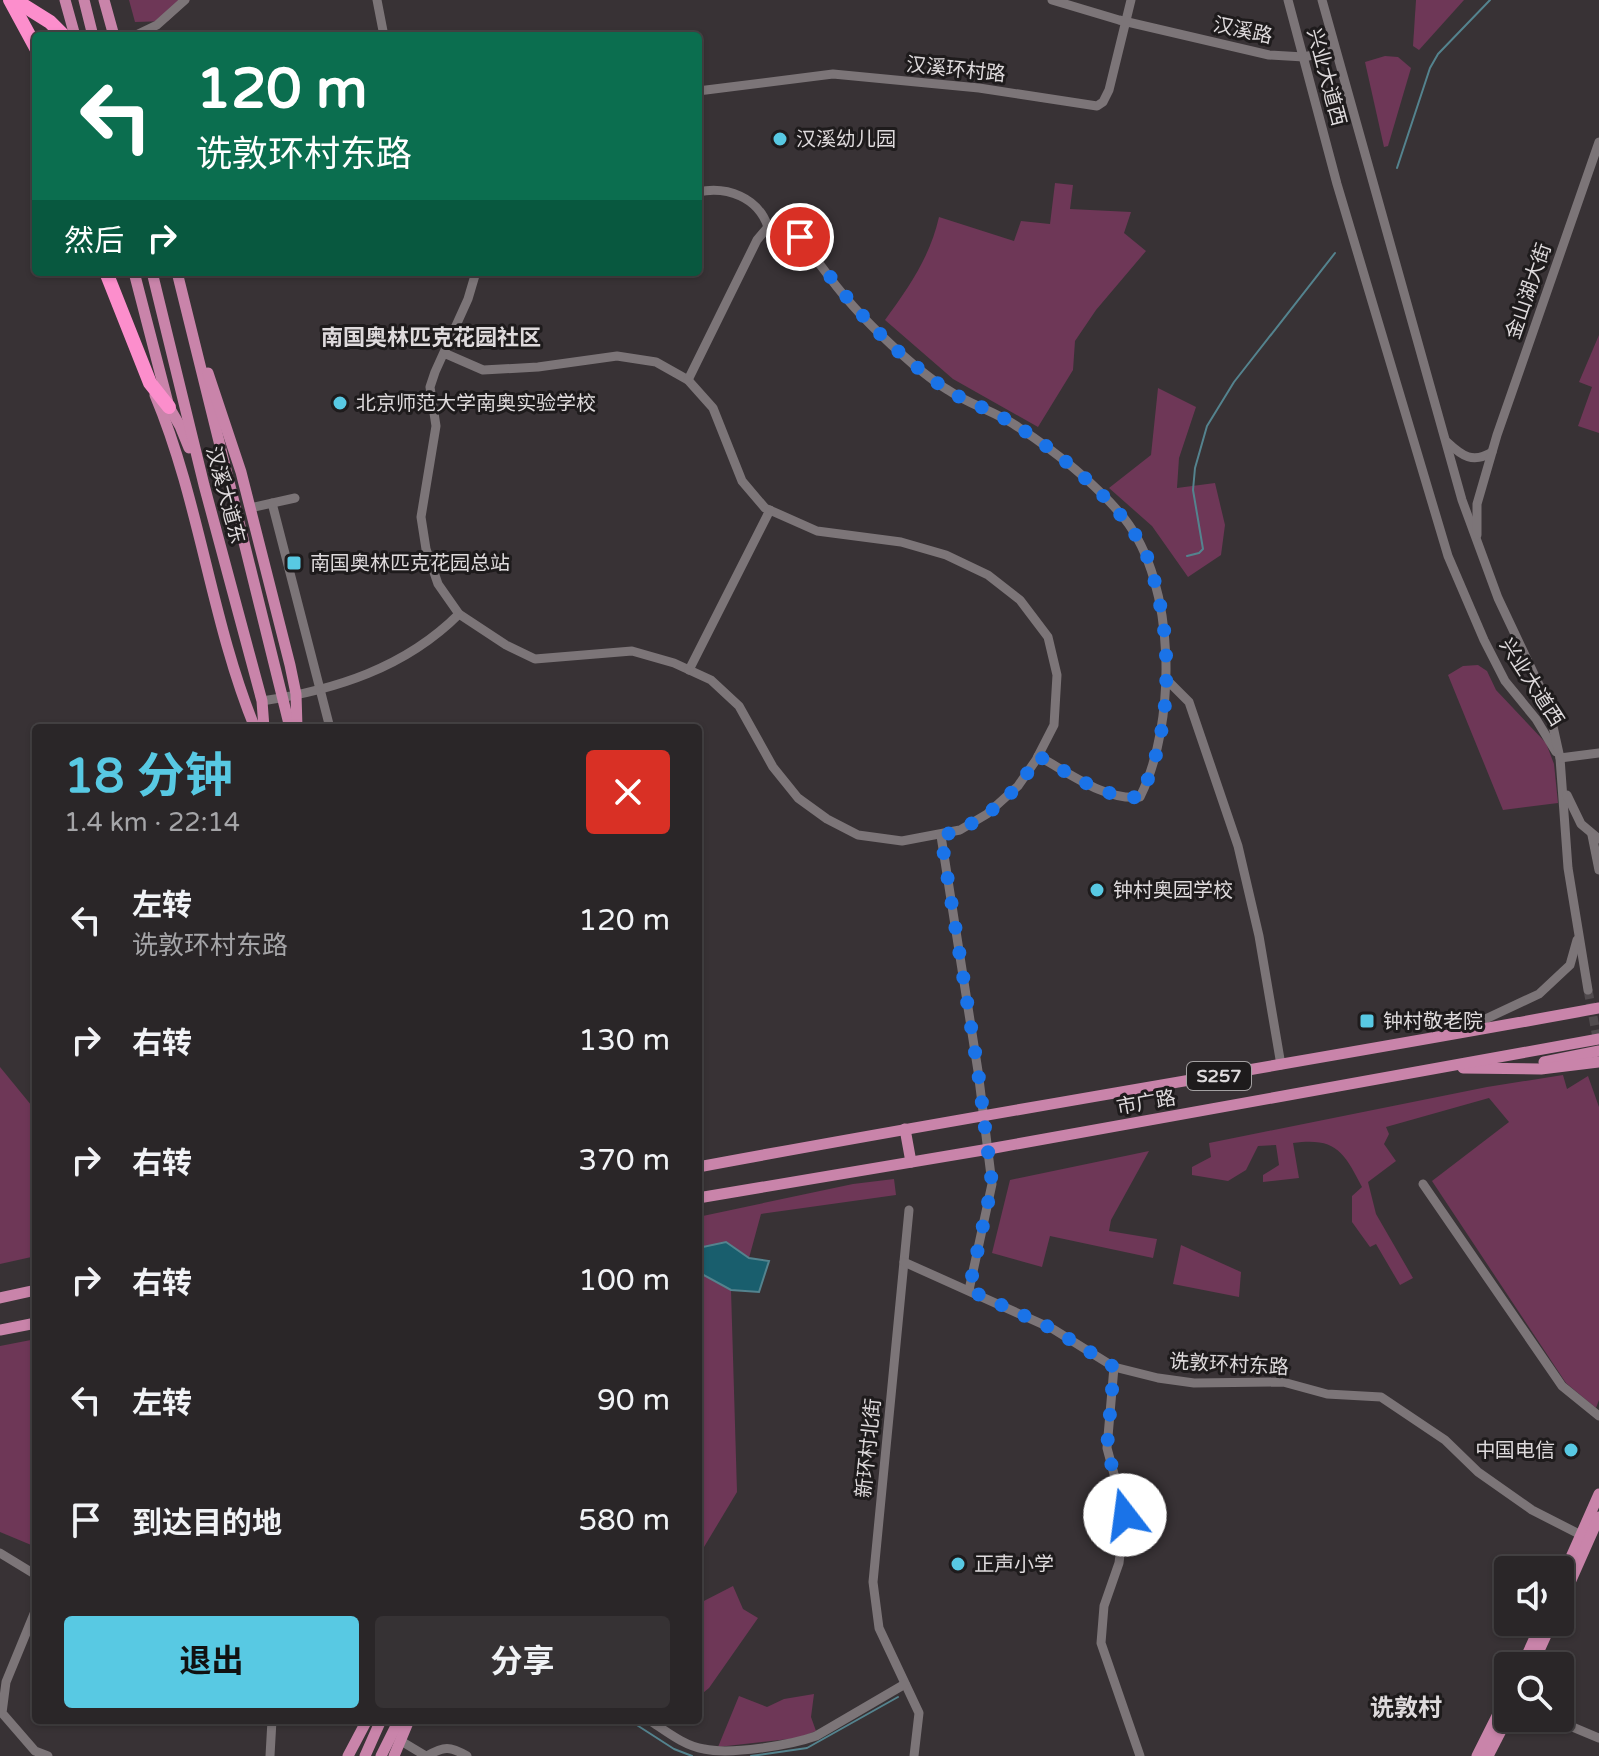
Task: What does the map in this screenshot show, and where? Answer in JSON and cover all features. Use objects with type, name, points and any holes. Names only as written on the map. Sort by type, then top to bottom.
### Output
[{"type":"highway","points":[[12,0],[50,22],[60,32]]},
{"type":"highway","points":[[12,0],[32,40]]},
{"type":"highway","points":[[107,276],[150,383],[169,407]]},
{"type":"main road","points":[[65,0],[74,32]]},
{"type":"main road","points":[[84,0],[92,32]]},
{"type":"main road","points":[[104,0],[114,32]]},
{"type":"main road","points":[[112,0],[115,32]]},
{"type":"main road","points":[[135,276],[169,407],[180,426],[216,528]]},
{"type":"main road","name":"汉溪大道东","points":[[153,276],[262,701],[264,724]]},
{"type":"main road","name":"汉溪大道东","points":[[178,276],[289,724]]},
{"type":"main road","points":[[191,330],[232,443],[250,508],[296,694],[297,724]]},
{"type":"main road","points":[[150,383],[178,457],[240,691],[253,724]]},
{"type":"main road","points":[[241,621],[261,616]]},
{"type":"main road","name":"市广路","points":[[702,1166],[984,1114],[1599,1008]]},
{"type":"main road","name":"市广路","points":[[702,1197],[1599,1039]]},
{"type":"main road","points":[[1492,1068],[1599,1051]]},
{"type":"main road","points":[[1430,1069],[1541,1069],[1599,1062]]},
{"type":"main road","points":[[905,1129],[911,1162]]},
{"type":"main road","points":[[0,1298],[32,1291]]},
{"type":"main road","points":[[0,1330],[32,1324]]},
{"type":"main road","points":[[1572,1556],[1599,1494]]},
{"type":"main road","points":[[1574,1573],[1599,1517]]},
{"type":"main road","points":[[1477,1756],[1494,1722]]},
{"type":"main road","points":[[348,1756],[365,1724]]},
{"type":"main road","points":[[365,1756],[379,1724]]},
{"type":"main road","points":[[381,1756],[397,1724]]},
{"type":"main road","points":[[394,1756],[407,1724]]},
{"type":"main road","points":[[1488,1756],[1500,1732]]},
{"type":"street","points":[[142,32],[157,25],[185,0]]},
{"type":"street","points":[[377,0],[383,32]]},
{"type":"street","name":"汉溪路","points":[[1052,0],[1264,54],[1304,57],[1335,50]]},
{"type":"street","name":"汉溪环村路","points":[[702,90],[833,74],[979,88],[1097,106],[1109,90],[1131,0]]},
{"type":"street","name":"兴业大道西","points":[[1288,0],[1337,184],[1448,556],[1477,626],[1505,681],[1536,719],[1560,758]]},
{"type":"street","name":"兴业大道西","points":[[1322,0],[1445,440],[1481,555],[1498,598],[1545,694],[1560,758]]},
{"type":"street","name":"金山湖大街","points":[[1481,555],[1476,533],[1477,504],[1599,142]]},
{"type":"street","points":[[702,191],[729,192],[744,198],[758,208],[768,227]]},
{"type":"street","points":[[688,380],[757,240],[768,227],[781,224],[800,237],[869,325],[914,365],[949,391],[1016,425],[1071,465],[1124,519],[1147,558],[1165,629],[1167,680],[1161,738],[1148,781],[1140,797],[1126,798],[1101,789],[1038,756]]},
{"type":"street","points":[[444,353],[483,370],[538,367],[617,356],[656,362],[688,380],[713,408],[742,481],[765,508],[817,531],[901,542],[946,555],[988,575],[1020,600],[1048,637],[1057,675],[1054,725],[1018,786],[987,814],[960,830],[941,836],[902,841],[858,835],[827,819],[798,798],[773,767],[739,706],[711,680],[632,651],[535,659],[493,637],[459,614],[438,584],[426,549],[421,517],[436,426],[430,387],[475,276]]},
{"type":"street","points":[[1445,440],[1469,458],[1476,459],[1492,452]]},
{"type":"street","points":[[250,508],[295,498]]},
{"type":"street","points":[[272,503],[329,724]]},
{"type":"street","points":[[689,670],[770,510]]},
{"type":"street","points":[[262,701],[353,681],[435,638],[459,614]]},
{"type":"street","points":[[1167,680],[1193,710],[1238,846],[1259,936],[1281,1065]]},
{"type":"street","points":[[1588,990],[1568,868],[1560,758],[1599,753]]},
{"type":"street","points":[[1563,785],[1574,813],[1596,837],[1599,870]]},
{"type":"street","points":[[941,836],[992,1184],[969,1290]]},
{"type":"street","points":[[1454,1034],[1519,1005],[1557,979],[1570,965],[1579,929]]},
{"type":"street","points":[[1423,1184],[1562,1386],[1599,1416]]},
{"type":"street","name":"新环村北街","points":[[909,1210],[873,1582],[879,1628],[919,1713],[914,1756]]},
{"type":"street","name":"诜敦环村东路","points":[[904,1262],[1053,1329],[1114,1367],[1194,1383],[1283,1382],[1327,1394],[1381,1397],[1445,1440],[1478,1472],[1532,1510],[1581,1535]]},
{"type":"street","points":[[1114,1367],[1107,1448],[1125,1515],[1119,1563],[1104,1606],[1101,1643],[1140,1756]]},
{"type":"street","points":[[0,1553],[32,1573]]},
{"type":"street","points":[[0,1693],[32,1619]]},
{"type":"street","points":[[6,1682],[2,1713],[35,1751],[48,1756]]},
{"type":"street","points":[[655,1724],[675,1737],[704,1749],[722,1751],[800,1742],[816,1736],[905,1684]]},
{"type":"street","points":[[270,1756],[272,1724]]},
{"type":"street","points":[[1574,1728],[1599,1738]]},
{"type":"street","points":[[401,1741],[427,1756],[445,1747],[467,1756]]},
{"type":"shaded area","points":[[129,0],[190,0],[168,21],[135,22]]},
{"type":"shaded area","points":[[1416,0],[1464,0],[1419,50],[1413,46]]},
{"type":"shaded area","points":[[1385,56],[1398,57],[1411,68],[1388,146],[1384,147],[1365,62]]},
{"type":"shaded area","points":[[1055,183],[1073,185],[1070,209],[1131,212],[1124,233],[1146,251],[1096,310],[1075,341],[1073,370],[1038,427],[953,379],[885,320],[924,258],[939,217],[1014,241],[1021,221],[1050,224]]},
{"type":"shaded area","points":[[1599,335],[1599,433],[1578,426],[1592,387],[1579,382]]},
{"type":"shaded area","points":[[1158,388],[1196,407],[1179,458],[1177,488],[1215,483],[1225,525],[1221,555],[1188,577],[1152,526],[1109,488],[1151,455]]},
{"type":"shaded area","points":[[1478,665],[1487,671],[1496,690],[1546,743],[1554,764],[1558,803],[1503,810],[1448,675],[1463,666]]},
{"type":"shaded area","points":[[0,1067],[32,1106],[32,1257],[0,1264]]},
{"type":"shaded area","points":[[1563,1075],[1567,1089],[1588,1076],[1599,1107],[1599,1400],[1596,1408],[1566,1383],[1432,1181],[1509,1122],[1489,1098],[1386,1127],[1389,1134],[1384,1144],[1396,1161],[1368,1182],[1376,1214],[1413,1278],[1400,1285],[1376,1244],[1370,1247],[1352,1222],[1352,1196],[1362,1187],[1344,1156],[1329,1145],[1319,1142],[1293,1143],[1299,1178],[1263,1182],[1263,1175],[1279,1165],[1276,1145],[1258,1146],[1246,1170],[1228,1181],[1192,1175],[1192,1167],[1211,1157],[1209,1143],[1487,1087]]},
{"type":"shaded area","points":[[1149,1151],[1111,1220],[1109,1231],[1157,1239],[1153,1258],[1050,1236],[1042,1267],[992,1253],[1010,1180]]},
{"type":"shaded area","points":[[894,1179],[896,1195],[761,1214],[749,1258],[726,1243],[702,1247],[702,1216],[853,1184]]},
{"type":"shaded area","points":[[1181,1245],[1241,1272],[1239,1297],[1173,1284]]},
{"type":"shaded area","points":[[702,1274],[731,1290],[737,1492],[702,1550]]},
{"type":"shaded area","points":[[32,1340],[32,1545],[0,1532],[0,1346]]},
{"type":"shaded area","points":[[733,1586],[743,1609],[758,1618],[702,1694],[702,1602]]},
{"type":"shaded area","points":[[814,1694],[811,1717],[816,1731],[798,1738],[718,1747],[739,1696],[767,1707],[784,1699]]},
{"type":"water","points":[[726,1242],[749,1258],[769,1261],[759,1292],[731,1290],[702,1274],[702,1247]]},
{"type":"waterway","points":[[1397,168],[1430,68],[1438,54],[1490,0]]},
{"type":"waterway","points":[[1187,556],[1203,549],[1193,490],[1195,468],[1207,426],[1234,382],[1335,253]]},
{"type":"waterway","points":[[751,1756],[807,1748],[898,1697]]},
{"type":"waterway","points":[[635,1724],[674,1749],[692,1756]]},
{"type":"tunnel","points":[[1588,990],[1598,1043]]},
{"type":"place","name":"汉溪幼儿园","points":[[780,139]]},
{"type":"place","name":"北京师范大学南奥实验学校","points":[[340,403]]},
{"type":"place","name":"南国奥林匹克花园总站","points":[[294,563]]},
{"type":"place","name":"钟村奥园学校","points":[[1097,890]]},
{"type":"place","name":"钟村敬老院","points":[[1367,1021]]},
{"type":"place","name":"中国电信","points":[[1571,1450]]},
{"type":"place","name":"正声小学","points":[[958,1564]]},
{"type":"district","name":"南国奥林匹克花园社区","points":[[431,337]]},
{"type":"district","name":"诜敦村","points":[[1406,1708]]},
{"type":"route","points":[[800,237],[869,325],[949,391],[1016,425],[1071,465],[1124,519],[1147,558],[1165,629],[1167,680],[1161,738],[1140,797],[1126,798],[1101,789],[1038,756],[1018,786],[987,814],[960,830],[941,836],[978,1071],[992,1184],[969,1290],[1053,1329],[1114,1367],[1107,1448],[1125,1515]]}]
